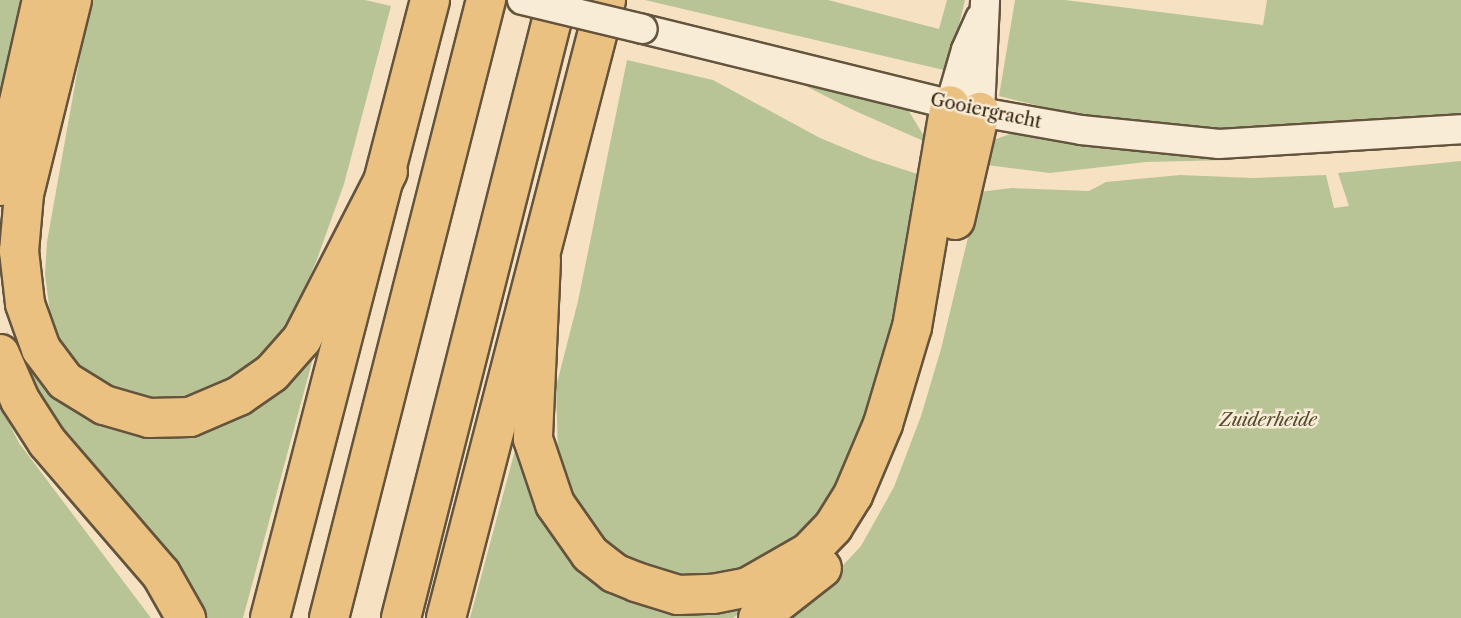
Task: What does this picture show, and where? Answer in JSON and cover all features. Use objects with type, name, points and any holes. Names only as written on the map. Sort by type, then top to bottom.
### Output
[{"type":"highway","points":[[0,187],[42,0]]},
{"type":"highway","points":[[72,0],[24,194],[19,251],[24,304],[41,349],[65,382],[104,405],[149,418],[190,417],[239,396],[272,373],[302,339],[387,172]]},
{"type":"highway","points":[[270,618],[387,172],[429,0]]},
{"type":"highway","points":[[329,618],[486,0]]},
{"type":"highway","points":[[401,618],[556,0]]},
{"type":"highway","points":[[446,618],[541,260],[606,0]]},
{"type":"highway","points":[[541,260],[533,439],[555,505],[590,554],[614,573],[635,582],[678,594],[713,594],[748,587],[809,552],[833,527],[853,495],[883,424],[912,327],[965,108]]},
{"type":"highway","points":[[758,618],[799,589],[840,552],[862,524],[883,484],[934,329],[964,170],[965,108]]},
{"type":"highway","points":[[0,354],[20,401],[47,442],[161,574],[186,618]]},
{"type":"street","name":"Gooiergracht","points":[[522,0],[965,108],[1080,130],[1219,144],[1461,129]]},
{"type":"street","points":[[965,108],[966,50],[984,6]]},
{"type":"green space","points":[[0,0],[23,0],[0,96]]},
{"type":"green space","points":[[90,0],[365,0],[391,6],[344,184],[316,262],[292,316],[273,343],[250,367],[205,396],[142,403],[90,383],[61,344],[50,313],[45,274],[47,242]]},
{"type":"green space","points":[[645,0],[828,0],[939,29],[947,0],[965,0],[948,71]]},
{"type":"green space","points":[[1015,0],[1065,0],[1263,25],[1267,0],[1461,0],[1461,124],[1366,135],[1184,130],[1081,116],[999,96]]},
{"type":"green space","points":[[627,60],[713,80],[820,138],[871,159],[930,178],[872,404],[833,498],[804,534],[738,575],[674,578],[625,558],[603,542],[575,503],[558,455],[556,387],[578,301]]},
{"type":"green space","points":[[782,74],[904,103],[928,143],[853,110]]},
{"type":"green space","points":[[1013,133],[1058,142],[1231,160],[1146,162],[1050,173],[979,164],[979,155],[996,139]]},
{"type":"green space","name":"Zuiderheide","points":[[1461,161],[1461,618],[780,618],[833,576],[861,546],[894,487],[921,416],[941,349],[979,192],[1012,188],[1089,191],[1106,182],[1180,175],[1253,178],[1326,175],[1334,208],[1349,206],[1338,173]]},
{"type":"green space","points":[[7,331],[25,362],[49,393],[104,427],[137,436],[190,434],[315,351],[243,618],[201,618],[54,429],[9,350]]},
{"type":"green space","points":[[0,405],[19,443],[151,618],[0,618]]},
{"type":"green space","points":[[525,413],[598,575],[767,591],[733,618],[470,618]]}]
